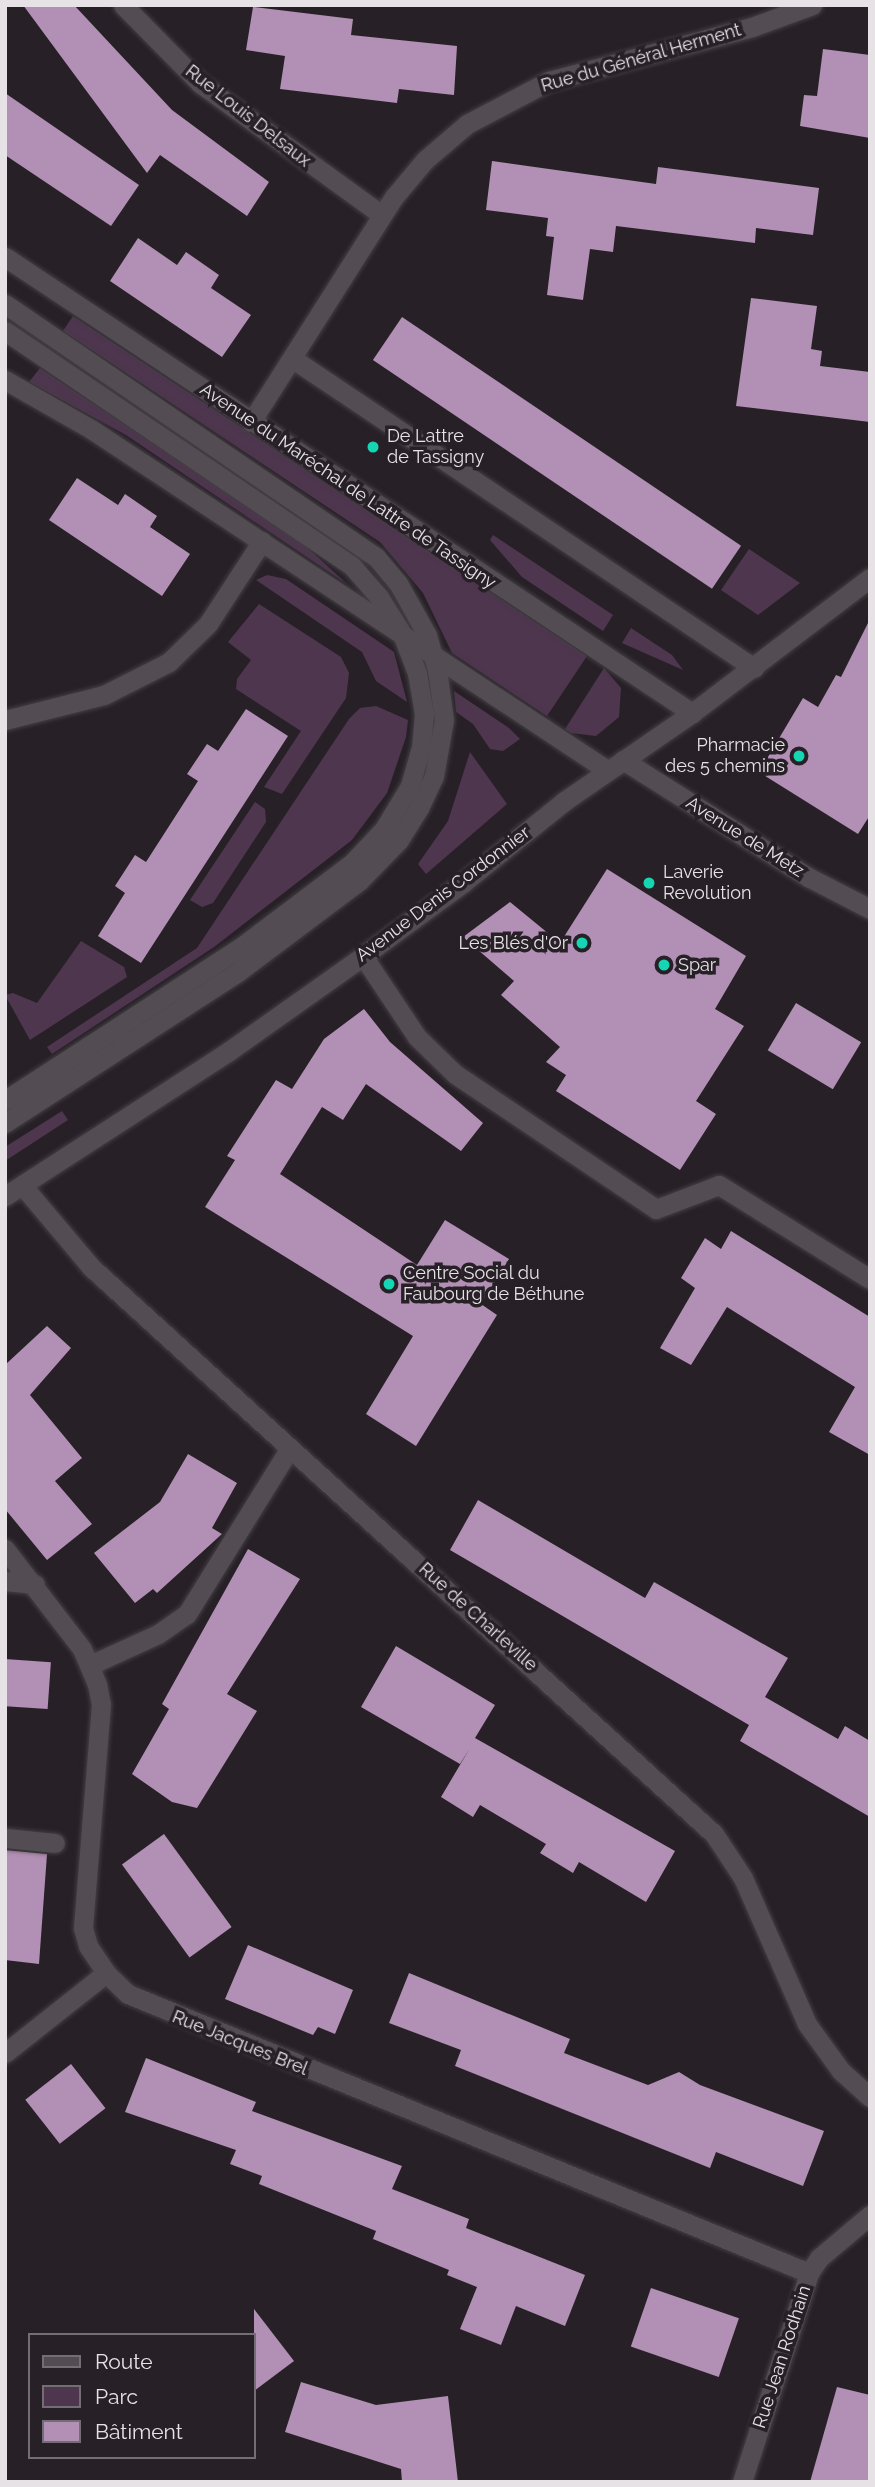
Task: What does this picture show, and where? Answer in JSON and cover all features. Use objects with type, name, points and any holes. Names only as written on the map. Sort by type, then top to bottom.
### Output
[{"type":"street","name":"Rue Louis Delsaux","points":[[124,5],[209,91],[382,215]]},
{"type":"street","name":"Rue du Général Herment","points":[[251,422],[382,215],[425,160],[467,124],[511,98],[549,81],[752,27],[812,5]]},
{"type":"street","name":"Avenue du Maréchal de Lattre de Tassigny","points":[[5,257],[692,713]]},
{"type":"street","points":[[5,304],[366,547],[404,591],[433,654],[444,720],[439,757],[419,808],[387,854],[340,897],[270,950],[5,1124]]},
{"type":"street","points":[[5,331],[335,551],[379,597],[401,634],[422,691],[423,730],[410,786],[384,829],[333,879],[241,947],[5,1100]]},
{"type":"street","points":[[293,359],[754,668]]},
{"type":"street","points":[[5,380],[91,429],[401,634],[615,765]]},
{"type":"street","points":[[5,720],[104,695],[169,662],[208,624],[262,541]]},
{"type":"street","name":"Avenue Denis Cordonnier","points":[[13,1190],[229,1051],[363,956],[615,765],[754,668],[870,578]]},
{"type":"street","name":"Avenue de Metz","points":[[615,765],[810,878],[870,909]]},
{"type":"street","points":[[363,956],[417,1037],[455,1074],[656,1209],[719,1185],[870,1279]]},
{"type":"street","name":"Rue de Charleville","points":[[13,1190],[91,1267],[714,1834],[743,1878],[807,2024],[841,2071],[870,2096]]},
{"type":"street","points":[[90,1665],[158,1634],[187,1614],[290,1448]]},
{"type":"street","name":"Rue Jacques Brel","points":[[5,1549],[35,1584],[90,1665],[100,1703],[81,1909],[88,1946],[106,1973],[152,2007],[809,2273]]},
{"type":"street","points":[[5,1581],[35,1584]]},
{"type":"street","points":[[5,1838],[55,1843]]},
{"type":"street","points":[[5,2053],[106,1973]]},
{"type":"street","name":"Rue Jean Rodhain","points":[[742,2482],[809,2273],[819,2258],[870,2215]]},
{"type":"green space","points":[[73,316],[587,656],[547,716],[452,653],[423,593],[380,542],[63,331]]},
{"type":"green space","points":[[40,368],[299,540],[347,584],[126,435],[29,382]]},
{"type":"green space","points":[[493,535],[613,615],[603,631],[522,577],[490,540]]},
{"type":"green space","points":[[749,549],[800,583],[758,615],[721,590]]},
{"type":"green space","points":[[267,575],[286,579],[394,652],[407,702],[376,681],[362,652],[256,580]]},
{"type":"green space","points":[[259,604],[341,657],[349,673],[346,698],[282,794],[264,787],[301,731],[236,689],[237,679],[251,660],[228,642]]},
{"type":"green space","points":[[631,628],[672,655],[683,670],[622,643]]},
{"type":"green space","points":[[604,668],[621,688],[619,717],[596,736],[571,733],[565,729]]},
{"type":"green space","points":[[454,691],[509,728],[520,739],[503,751],[490,749],[473,724],[456,712]]},
{"type":"green space","points":[[376,706],[408,720],[406,737],[387,793],[352,840],[214,947],[52,1054],[47,1047],[197,948],[349,719],[360,708]]},
{"type":"green space","points":[[470,752],[507,804],[426,874],[418,864],[448,821]]},
{"type":"green space","points":[[255,802],[265,809],[266,822],[213,903],[202,907],[190,900]]},
{"type":"green space","points":[[81,941],[124,967],[127,977],[30,1040],[5,995],[13,993],[37,1003]]},
{"type":"green space","points":[[62,1111],[68,1120],[5,1161],[5,1147]]},
{"type":"building","points":[[23,5],[74,5],[172,110],[269,182],[247,216],[160,155],[147,173]]},
{"type":"building","points":[[253,7],[353,19],[351,35],[457,46],[454,95],[399,89],[397,103],[280,89],[285,56],[246,50]]},
{"type":"building","points":[[823,49],[870,55],[870,138],[800,126],[804,95],[817,96]]},
{"type":"building","points":[[5,93],[139,185],[111,226],[5,155]]},
{"type":"building","points":[[492,161],[656,184],[658,167],[819,188],[813,235],[756,228],[755,243],[616,226],[613,252],[590,249],[583,300],[547,295],[554,237],[546,236],[548,218],[486,210]]},
{"type":"building","points":[[138,238],[177,265],[186,252],[219,275],[211,288],[251,315],[222,357],[110,281]]},
{"type":"building","points":[[751,298],[817,306],[811,349],[822,351],[820,366],[870,372],[870,422],[736,406]]},
{"type":"building","points":[[402,317],[741,546],[712,589],[373,360]]},
{"type":"building","points":[[77,478],[118,505],[125,494],[157,516],[150,527],[190,554],[162,596],[49,520]]},
{"type":"building","points":[[870,619],[870,815],[858,834],[759,772],[803,698],[818,707],[836,675],[841,677]]},
{"type":"building","points":[[246,709],[288,736],[141,963],[98,936],[125,893],[115,886],[135,855],[146,862],[198,781],[187,774],[207,744],[218,751]]},
{"type":"building","points":[[607,869],[746,956],[715,1009],[744,1026],[696,1101],[716,1114],[680,1170],[556,1091],[566,1075],[546,1062],[560,1047],[501,995],[514,981],[463,937],[510,902],[560,943]]},
{"type":"building","points":[[796,1003],[861,1042],[833,1089],[768,1050]]},
{"type":"building","points":[[364,1009],[390,1042],[483,1123],[461,1151],[366,1084],[343,1120],[322,1107],[280,1174],[417,1265],[445,1220],[509,1259],[481,1304],[497,1315],[416,1446],[366,1414],[413,1336],[205,1207],[235,1160],[227,1156],[276,1080],[292,1089],[324,1039]]},
{"type":"building","points":[[731,1231],[870,1317],[870,1455],[829,1432],[855,1387],[727,1307],[691,1365],[660,1348],[695,1288],[681,1278],[705,1238],[721,1249]]},
{"type":"building","points":[[47,1326],[71,1348],[30,1395],[82,1458],[55,1481],[92,1524],[47,1560],[5,1509],[5,1365]]},
{"type":"building","points":[[188,1454],[237,1483],[212,1528],[222,1534],[157,1593],[153,1589],[135,1603],[94,1553],[160,1502]]},
{"type":"building","points":[[478,1500],[645,1598],[654,1582],[788,1658],[765,1697],[838,1739],[845,1726],[870,1741],[870,1817],[740,1741],[749,1725],[450,1550]]},
{"type":"building","points":[[248,1549],[300,1579],[227,1694],[257,1711],[197,1808],[172,1802],[132,1774],[169,1709],[162,1704]]},
{"type":"building","points":[[396,1646],[495,1705],[475,1738],[675,1851],[646,1902],[579,1862],[573,1873],[540,1853],[546,1844],[480,1805],[473,1817],[441,1797],[470,1748],[460,1764],[361,1707]]},
{"type":"building","points":[[5,1659],[51,1662],[48,1709],[5,1706]]},
{"type":"building","points":[[164,1834],[232,1927],[190,1958],[122,1865]]},
{"type":"building","points":[[5,1850],[47,1854],[39,1964],[5,1960]]},
{"type":"building","points":[[248,1945],[353,1990],[335,2034],[318,2027],[313,2035],[225,1999]]},
{"type":"building","points":[[409,1973],[570,2039],[564,2053],[648,2085],[679,2072],[700,2085],[824,2131],[803,2186],[716,2152],[710,2168],[455,2066],[461,2050],[389,2023]]},
{"type":"building","points":[[146,2058],[256,2102],[252,2111],[402,2166],[392,2189],[469,2219],[466,2228],[585,2275],[565,2326],[516,2306],[501,2345],[460,2329],[477,2287],[447,2275],[449,2270],[373,2239],[376,2231],[259,2184],[262,2176],[230,2164],[236,2150],[125,2112]]},
{"type":"building","points":[[71,2064],[105,2108],[60,2144],[25,2100]]},
{"type":"building","points":[[651,2288],[739,2318],[719,2377],[631,2347]]},
{"type":"building","points":[[254,2309],[294,2361],[256,2390],[256,2333]]},
{"type":"building","points":[[301,2382],[376,2405],[448,2396],[458,2482],[402,2482],[401,2469],[285,2432]]},
{"type":"building","points":[[837,2387],[870,2395],[870,2482],[810,2482]]},
{"type":"place","name":"De Lattre de Tassigny","points":[[373,447]]},
{"type":"place","name":"Pharmacie des 5 chemins","points":[[799,756]]},
{"type":"place","name":"Laverie Revolution","points":[[649,883]]},
{"type":"place","name":"Les Blés d'Or","points":[[582,943]]},
{"type":"place","name":"Spar","points":[[664,965]]},
{"type":"place","name":"Centre Social du Faubourg de Béthune","points":[[389,1284]]}]
